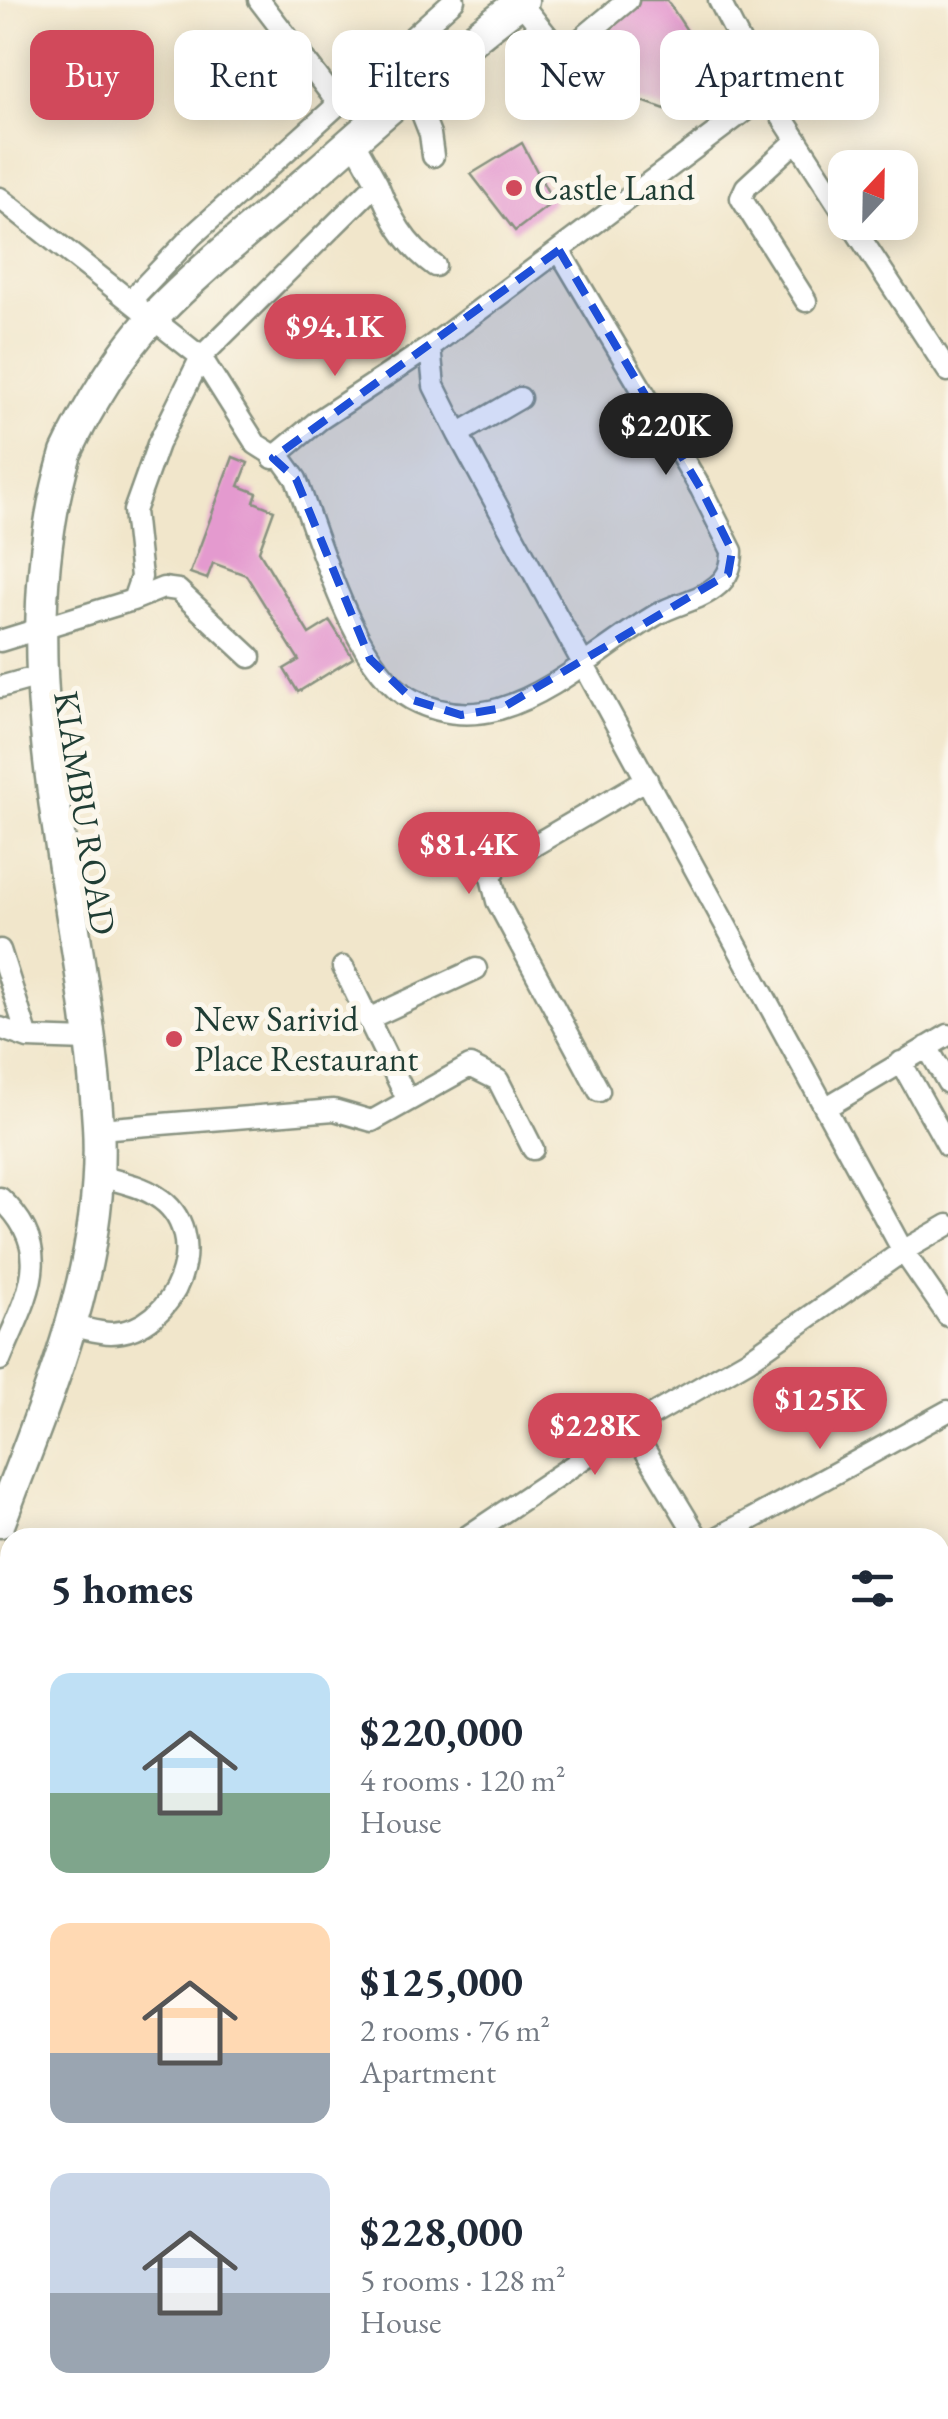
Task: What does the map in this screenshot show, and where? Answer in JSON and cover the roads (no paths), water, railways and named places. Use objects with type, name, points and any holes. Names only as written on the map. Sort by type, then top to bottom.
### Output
[{"type":"highway","name":"KIAMBU ROAD","points":[[485,30],[521,1]]},
{"type":"highway","name":"KIAMBU ROAD","points":[[1,1517],[72,1326],[92,1251],[99,1129],[88,1040],[13,683],[12,637],[64,456],[143,307],[376,120]]},
{"type":"street","points":[[258,0],[332,96]]},
{"type":"street","points":[[420,30],[454,0]]},
{"type":"street","points":[[521,1],[558,49],[568,50],[628,0]]},
{"type":"street","points":[[719,0],[734,30]]},
{"type":"street","points":[[143,307],[332,107]]},
{"type":"street","points":[[425,120],[433,156]]},
{"type":"street","points":[[272,458],[319,420],[430,347],[732,120]]},
{"type":"street","points":[[783,120],[828,189]]},
{"type":"street","points":[[353,140],[377,183],[392,222],[415,252],[435,266]]},
{"type":"street","points":[[796,140],[746,187],[741,198],[806,300]]},
{"type":"street","points":[[133,600],[141,578],[134,511],[158,444],[201,357],[377,183]]},
{"type":"street","points":[[0,198],[143,307],[201,357],[256,444],[272,458],[283,461],[296,479],[370,659],[395,689],[436,709],[476,713],[502,708],[566,677],[660,613],[703,596],[728,574],[732,552],[701,489],[559,250]]},
{"type":"street","points":[[862,240],[948,371]]},
{"type":"street","points":[[430,347],[434,386],[458,434],[903,1251],[948,1316]]},
{"type":"street","points":[[458,434],[520,398]]},
{"type":"street","points":[[12,637],[164,588],[178,590],[250,657]]},
{"type":"street","points":[[599,1091],[497,901],[491,877],[498,866],[648,779]]},
{"type":"street","points":[[0,950],[28,1038]]},
{"type":"street","points":[[343,967],[408,1101]]},
{"type":"street","points":[[368,1019],[476,969]]},
{"type":"street","points":[[0,1028],[28,1038],[88,1040]]},
{"type":"street","points":[[825,1108],[948,1034]]},
{"type":"street","points":[[927,1047],[948,1082]]},
{"type":"street","points":[[901,1062],[948,1146]]},
{"type":"street","points":[[99,1129],[334,1110],[372,1121],[460,1069],[480,1068],[498,1080],[533,1149]]},
{"type":"street","points":[[72,1326],[112,1333],[139,1326],[161,1311],[180,1286],[186,1257],[175,1213],[156,1195],[98,1175]]},
{"type":"street","points":[[0,1198],[24,1222],[34,1255],[24,1299],[0,1360]]},
{"type":"street","points":[[626,1430],[748,1360],[903,1251],[948,1226]]},
{"type":"street","points":[[734,1528],[948,1410]]},
{"type":"street","points":[[480,1528],[619,1430],[634,1432],[692,1528]]},
{"type":"place","name":"Castle Land","points":[[514,188]]},
{"type":"place","name":"New Sarivid Place Restaurant","points":[[174,1039]]}]
